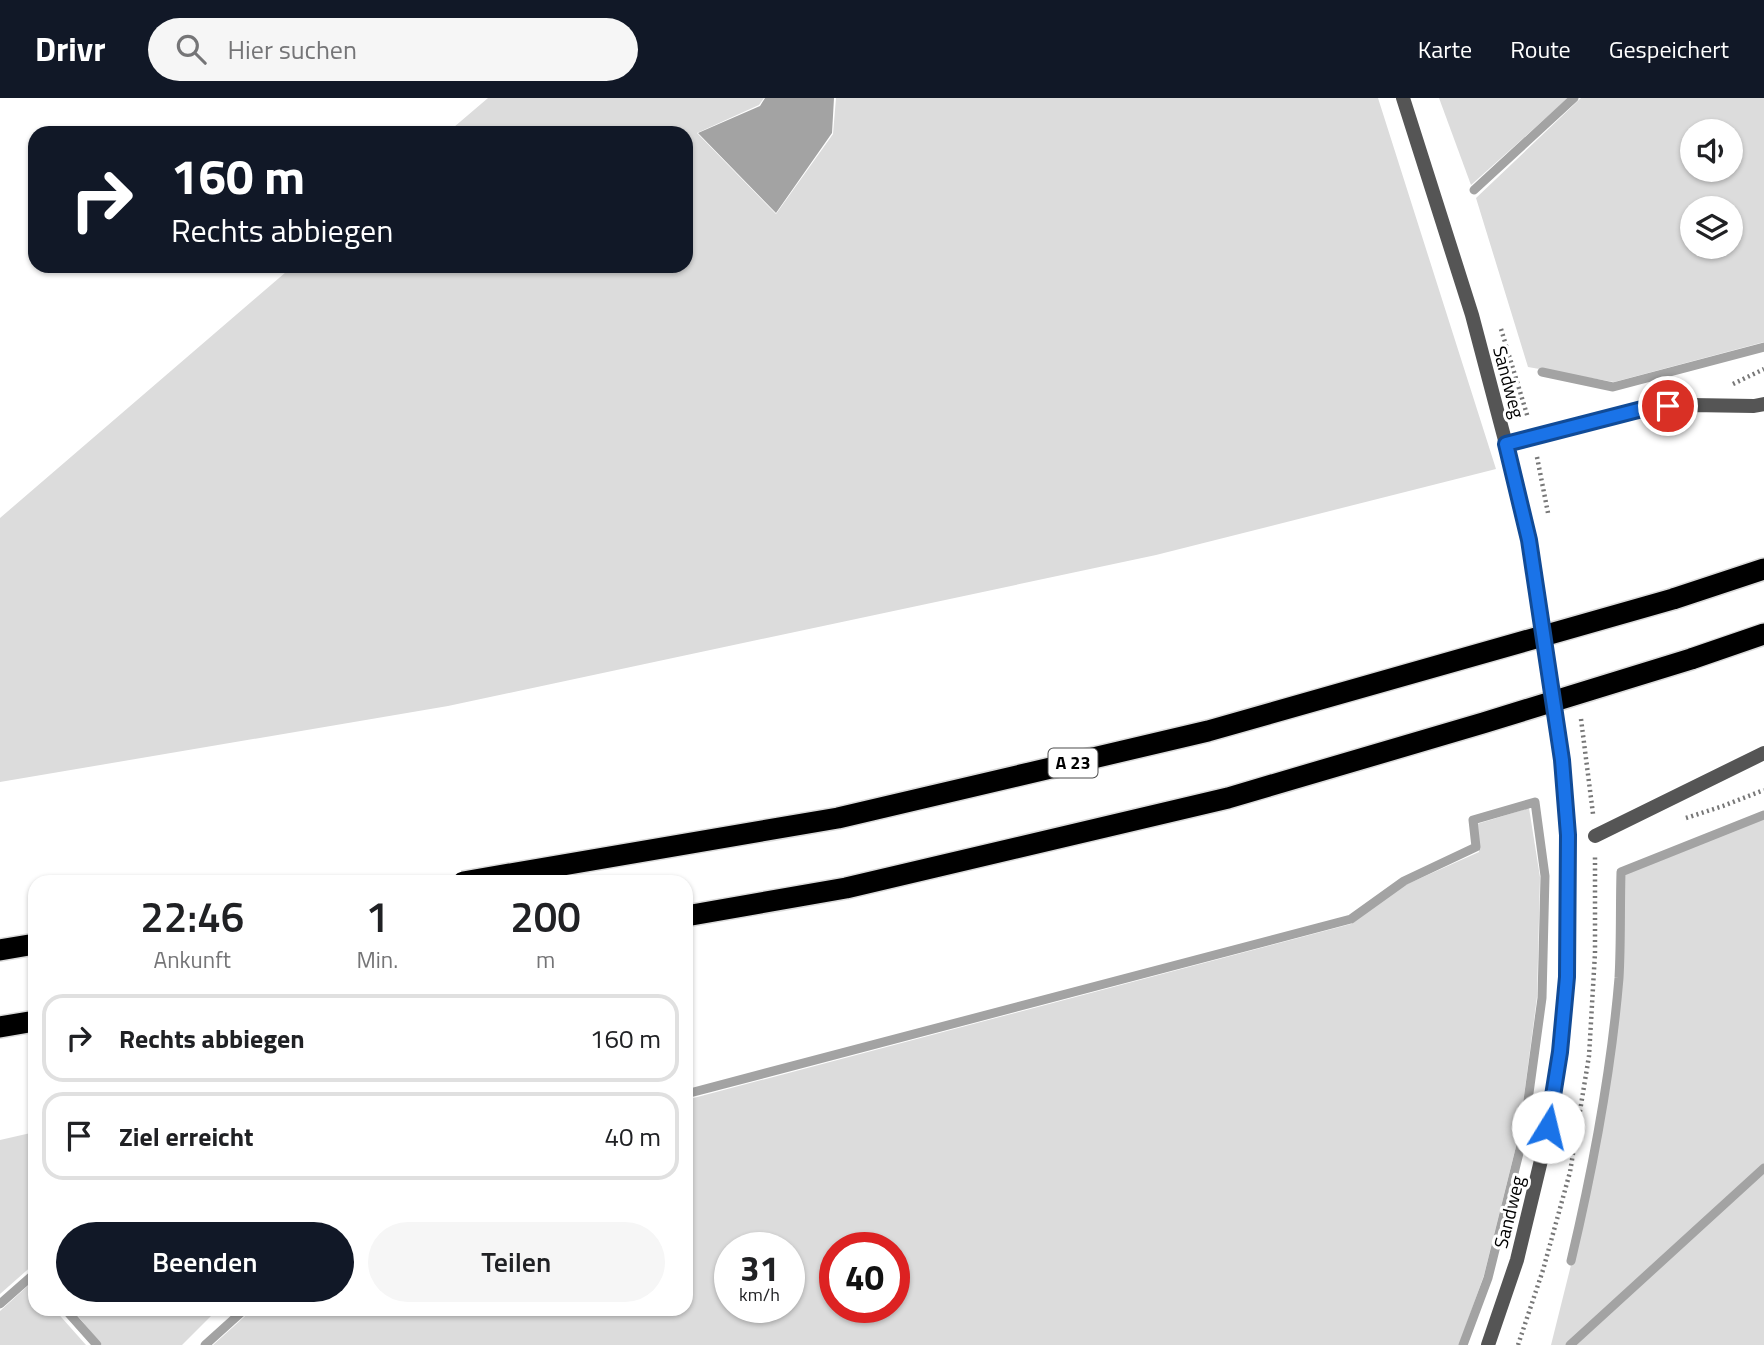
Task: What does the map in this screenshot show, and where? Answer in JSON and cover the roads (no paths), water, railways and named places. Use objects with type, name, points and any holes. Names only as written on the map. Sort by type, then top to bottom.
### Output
[{"type":"highway","name":"A 23","points":[[504,875],[838,818],[1181,737],[1672,599],[1764,569]]},
{"type":"highway","points":[[693,915],[846,888],[1228,798],[1483,723],[1764,634]]},
{"type":"highway","points":[[0,950],[28,945]]},
{"type":"highway","points":[[0,1027],[28,1022]]},
{"type":"street","name":"Sandweg","points":[[1403,98],[1472,315],[1529,540],[1562,760],[1568,835],[1567,977],[1560,1052],[1544,1152],[1517,1260],[1488,1345]]},
{"type":"street","points":[[1506,444],[1646,408],[1764,404]]},
{"type":"street","points":[[1595,835],[1764,753]]},
{"type":"waterway","points":[[1474,190],[1574,98]]},
{"type":"waterway","points":[[1542,372],[1613,387],[1764,347]]},
{"type":"waterway","points":[[693,1092],[1351,919],[1404,881],[1476,847],[1473,820],[1535,802],[1545,876],[1542,998],[1523,1137],[1488,1278],[1463,1345]]},
{"type":"waterway","points":[[1571,1261],[1594,1156],[1611,1050],[1619,978],[1621,872],[1764,815]]},
{"type":"waterway","points":[[1570,1345],[1764,1168]]},
{"type":"waterway","points":[[0,1304],[28,1279]]},
{"type":"waterway","points":[[71,1316],[97,1345]]},
{"type":"waterway","points":[[205,1345],[237,1316]]}]
